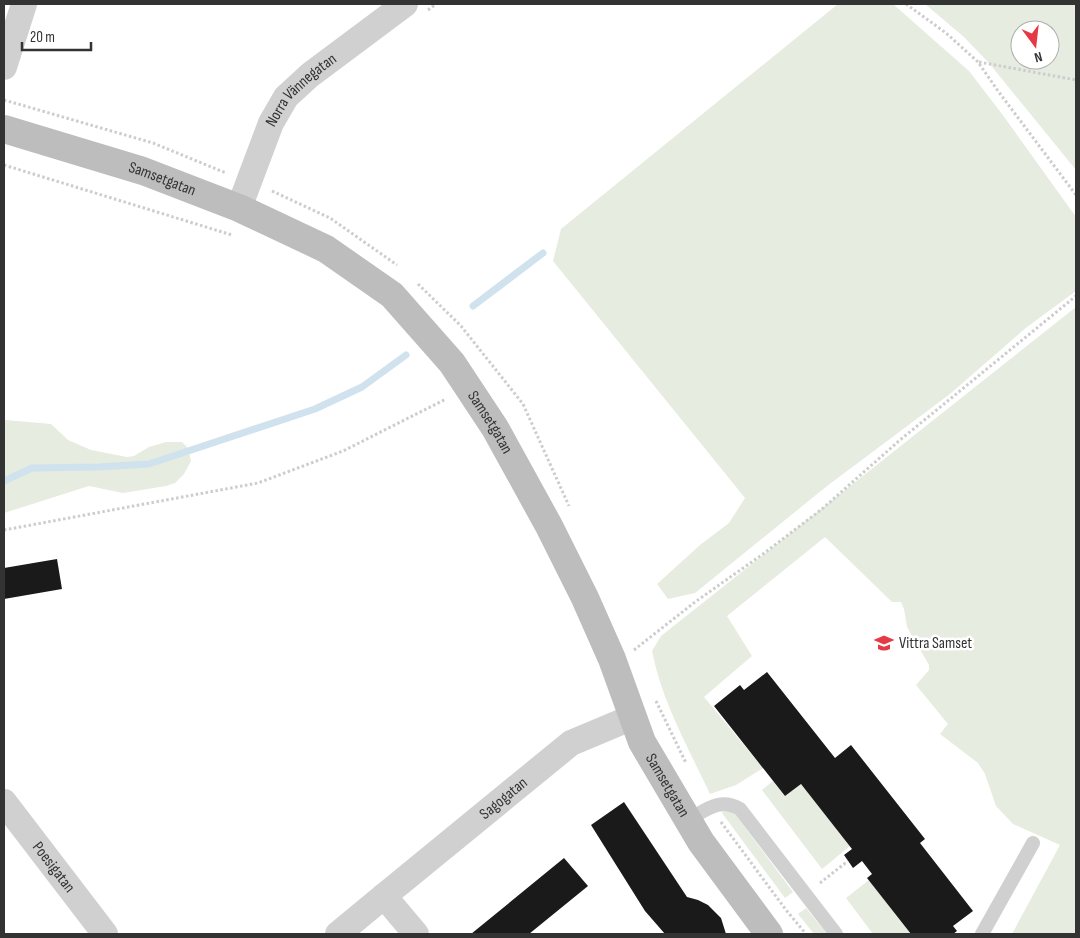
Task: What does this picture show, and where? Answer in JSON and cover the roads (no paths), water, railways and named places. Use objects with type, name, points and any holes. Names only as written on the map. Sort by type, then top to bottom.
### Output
[{"type":"street","points":[[4,67],[24,4]]},
{"type":"street","name":"Norra Vännegatan","points":[[239,208],[271,123],[286,97],[310,75],[413,10]]},
{"type":"street","name":"Samsetgatan","points":[[4,129],[143,171],[239,208],[326,249],[392,295],[452,363],[495,428],[549,526],[585,598],[626,651],[633,717],[642,742],[700,814],[724,874],[769,934]]},
{"type":"street","name":"Sagogatan","points":[[338,934],[571,743],[633,717]]},
{"type":"street","name":"Poesigatan","points":[[4,802],[105,934]]},
{"type":"street","points":[[384,896],[416,934]]},
{"type":"lane","points":[[700,814],[722,803],[732,804],[740,809],[836,934]]},
{"type":"lane","points":[[982,934],[1033,842]]},
{"type":"waterway","points":[[473,306],[543,253]]},
{"type":"waterway","points":[[4,481],[32,468],[149,464],[315,409],[362,387],[406,355]]},
{"type":"place","name":"Vittra Samset","points":[[884,643]]}]
